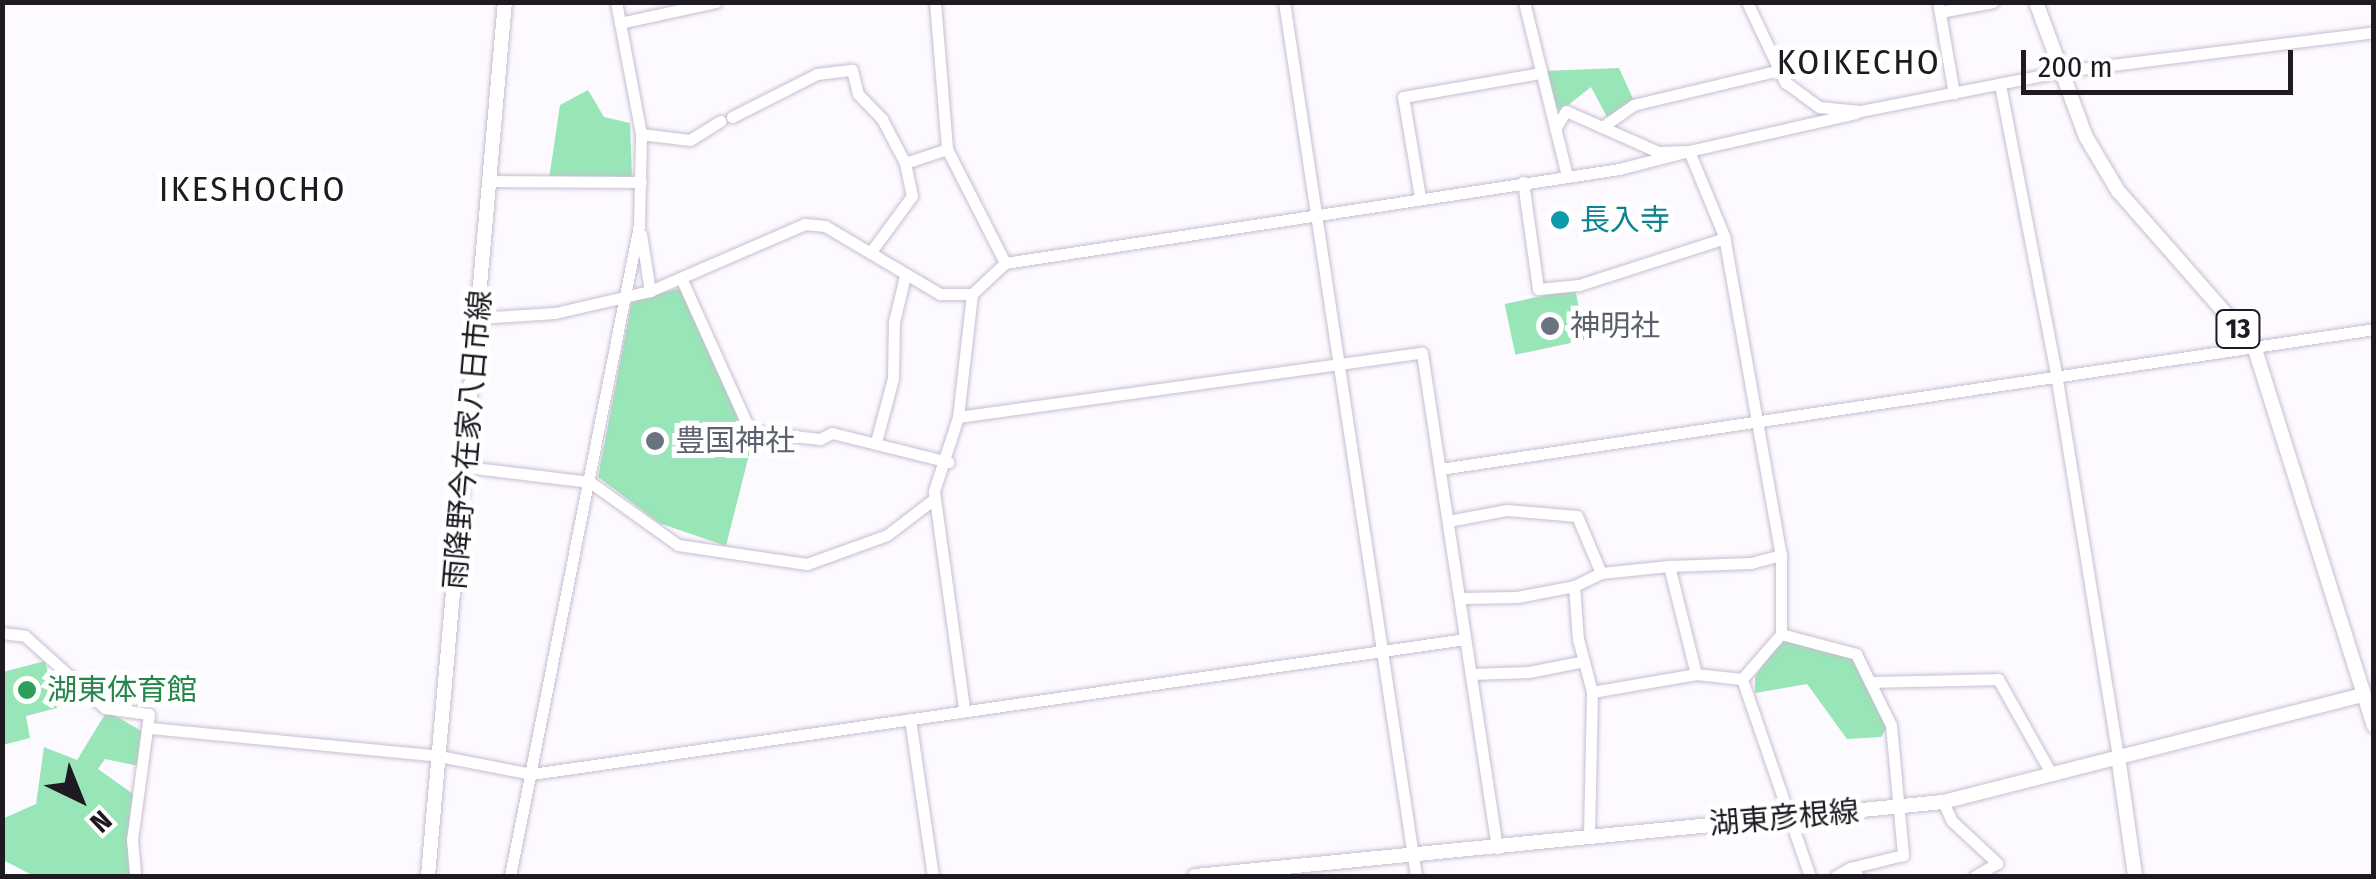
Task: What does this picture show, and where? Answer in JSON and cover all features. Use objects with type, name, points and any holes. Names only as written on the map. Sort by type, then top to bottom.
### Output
[{"type":"main road","name":"雨降野今在家八日市線","points":[[428,876],[505,2]]},
{"type":"main road","name":"13","points":[[2036,2],[2086,137],[2118,191],[2254,346],[2368,694],[2374,726]]},
{"type":"main road","name":"湖東彦根線","points":[[1196,876],[1942,802],[2368,694]]},
{"type":"main road","points":[[2118,756],[2135,876]]},
{"type":"street","points":[[510,876],[639,225],[641,134],[616,2]]},
{"type":"street","points":[[620,23],[716,2]]},
{"type":"street","points":[[935,2],[947,149],[1004,263]]},
{"type":"street","points":[[1284,2],[1416,876]]},
{"type":"street","points":[[1524,2],[1567,176]]},
{"type":"street","points":[[1747,2],[1785,82],[1819,107],[1860,111]]},
{"type":"street","points":[[1954,94],[1939,7],[1994,2]]},
{"type":"street","points":[[1555,129],[1566,111],[1658,152],[1689,151],[1820,126],[1860,111],[2063,71],[2374,32]]},
{"type":"street","points":[[641,134],[690,140],[817,74],[852,70],[858,94],[882,119],[905,164],[912,196],[870,253]]},
{"type":"street","points":[[1602,127],[1633,105],[1780,70]]},
{"type":"street","points":[[1420,197],[1402,97],[1541,73]]},
{"type":"street","points":[[2000,86],[2056,374],[2118,756]]},
{"type":"street","points":[[905,164],[947,149]]},
{"type":"street","points":[[964,708],[934,499],[948,462],[958,416],[972,294],[1004,263],[1676,160],[1689,151]]},
{"type":"street","points":[[1689,151],[1725,238],[1781,554],[1781,634],[1742,680]]},
{"type":"street","points":[[489,182],[641,182]]},
{"type":"street","points":[[1522,182],[1538,289],[1579,284],[1725,238]]},
{"type":"street","points":[[478,318],[555,313],[626,298],[805,224],[826,226],[940,294],[972,294]]},
{"type":"street","points":[[639,225],[650,291]]},
{"type":"street","points":[[876,442],[893,378],[894,322],[905,276]]},
{"type":"street","points":[[681,278],[750,431],[820,439],[832,433],[948,462]]},
{"type":"street","points":[[1440,469],[1758,418],[2374,329]]},
{"type":"street","points":[[958,416],[1422,353],[1497,848]]},
{"type":"street","points":[[466,467],[590,482],[678,544],[806,564],[888,535],[934,499]]},
{"type":"street","points":[[1448,521],[1507,510],[1577,516],[1600,573]]},
{"type":"street","points":[[1461,598],[1516,597],[1574,586],[1600,573],[1751,563],[1781,554]]},
{"type":"street","points":[[1668,566],[1696,674]]},
{"type":"street","points":[[1574,586],[1592,692],[1589,836]]},
{"type":"street","points":[[2,633],[25,636],[105,708],[150,714],[136,796],[135,876]]},
{"type":"street","points":[[1781,634],[1856,654],[1891,725],[1902,855],[1836,876]]},
{"type":"street","points":[[150,728],[440,756],[532,774],[964,708],[1465,640]]},
{"type":"street","points":[[1470,674],[1529,672],[1584,661]]},
{"type":"street","points":[[1592,692],[1696,674],[1742,680]]},
{"type":"street","points":[[1870,682],[1998,679],[2051,773]]},
{"type":"street","points":[[1742,680],[1810,876]]},
{"type":"street","points":[[910,719],[933,876]]},
{"type":"street","points":[[1942,802],[1952,820],[1997,864],[1975,876]]},
{"type":"green space","points":[[1619,68],[1634,101],[1608,119],[1591,87],[1562,110],[1551,107],[1542,71]]},
{"type":"green space","points":[[588,90],[604,117],[630,123],[632,178],[549,179],[560,105]]},
{"type":"green space","points":[[686,287],[752,443],[726,546],[659,523],[598,477],[632,300]]},
{"type":"green space","points":[[1575,289],[1586,340],[1515,355],[1505,304]]},
{"type":"green space","points":[[1782,636],[1855,657],[1888,726],[1881,737],[1847,739],[1807,684],[1755,693],[1755,677]]},
{"type":"green space","name":"湖東体育館","points":[[45,661],[57,708],[26,716],[30,738],[3,745],[3,672]]},
{"type":"green space","points":[[107,711],[145,733],[139,766],[105,759],[98,769],[136,796],[132,876],[34,876],[3,860],[2,819],[36,804],[44,747],[77,760]]},
{"type":"place","name":"長入寺","points":[[1560,220]]},
{"type":"place","name":"神明社","points":[[1550,326]]},
{"type":"place","name":"豊国神社","points":[[655,441]]},
{"type":"place","name":"湖東体育館","points":[[27,690]]},
{"type":"district","name":"KOIKECHO","points":[[1859,62]]},
{"type":"district","name":"IKESHOCHO","points":[[253,189]]}]
